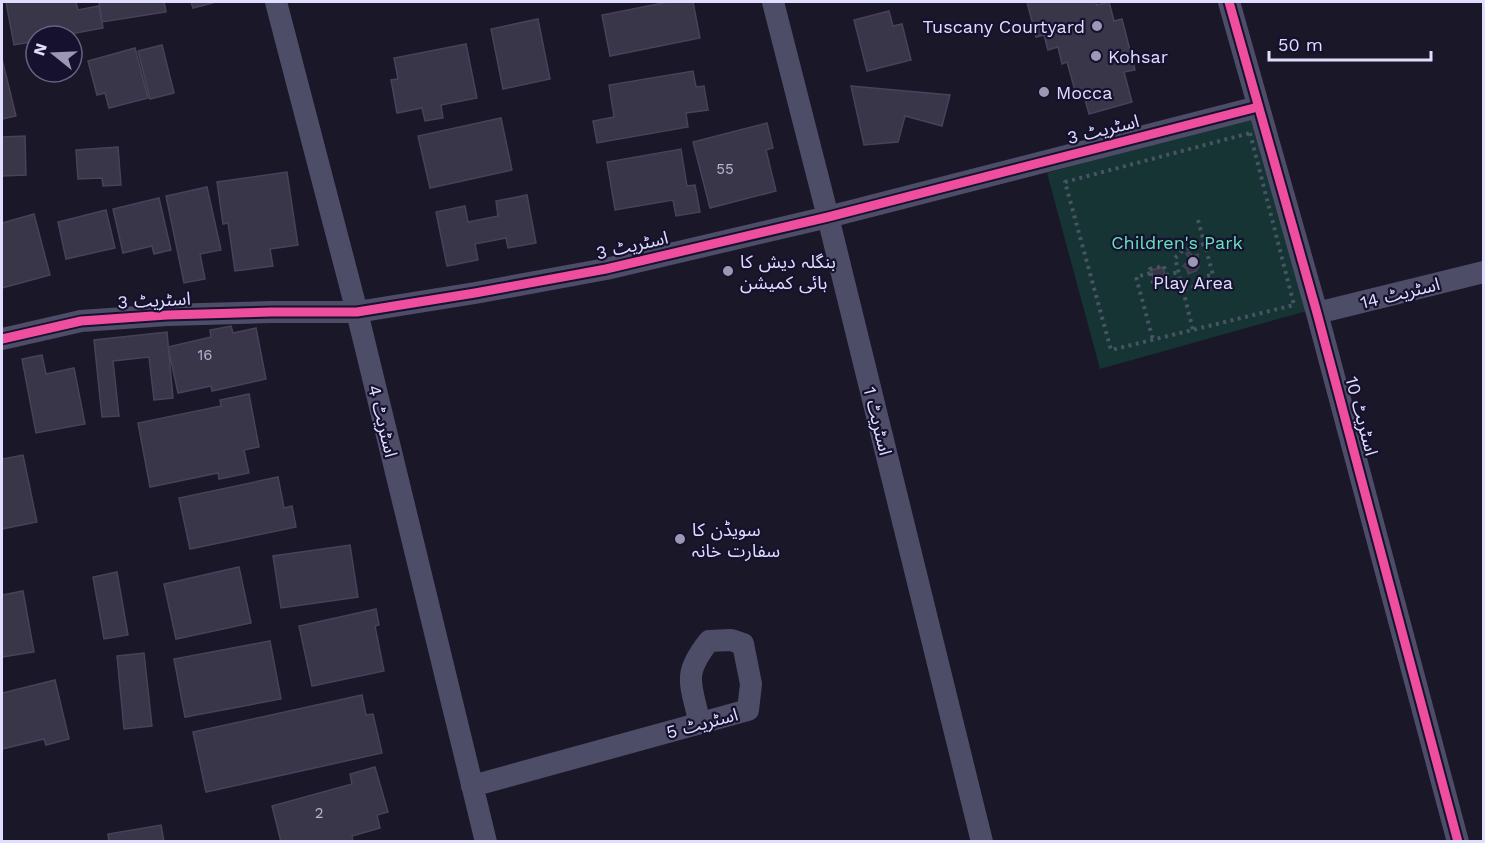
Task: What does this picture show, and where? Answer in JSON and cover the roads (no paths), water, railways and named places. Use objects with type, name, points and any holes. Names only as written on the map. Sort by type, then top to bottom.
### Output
[{"type":"street","name":"اسٹریٹ 4","points":[[276,2],[357,312],[486,842]]},
{"type":"street","name":"اسٹریٹ 1","points":[[772,2],[828,217],[982,842]]},
{"type":"street","name":"اسٹریٹ 10","points":[[1229,2],[1317,313],[1458,842]]},
{"type":"street","name":"اسٹریٹ 3","points":[[2,339],[81,321],[167,315],[357,312],[606,269],[828,217],[1258,107]]},
{"type":"street","name":"اسٹریٹ 14","points":[[1317,313],[1484,272]]},
{"type":"street","name":"اسٹریٹ 5","points":[[472,786],[748,710],[751,684],[743,644],[731,640],[709,641],[695,658],[690,675],[699,721]]},
{"type":"place","name":"Tuscany Courtyard","points":[[1097,26]]},
{"type":"place","name":"Kohsar","points":[[1096,56]]},
{"type":"place","name":"Mocca","points":[[1044,92]]},
{"type":"place","name":"Play Area","points":[[1193,262]]},
{"type":"place","name":"بنگلہ دیش کا ہائی کمیشن","points":[[728,271]]},
{"type":"place","name":"سویڈن کا سفارت خانہ","points":[[680,539]]},
{"type":"park label","name":"Children's Park","points":[[1177,242]]}]
